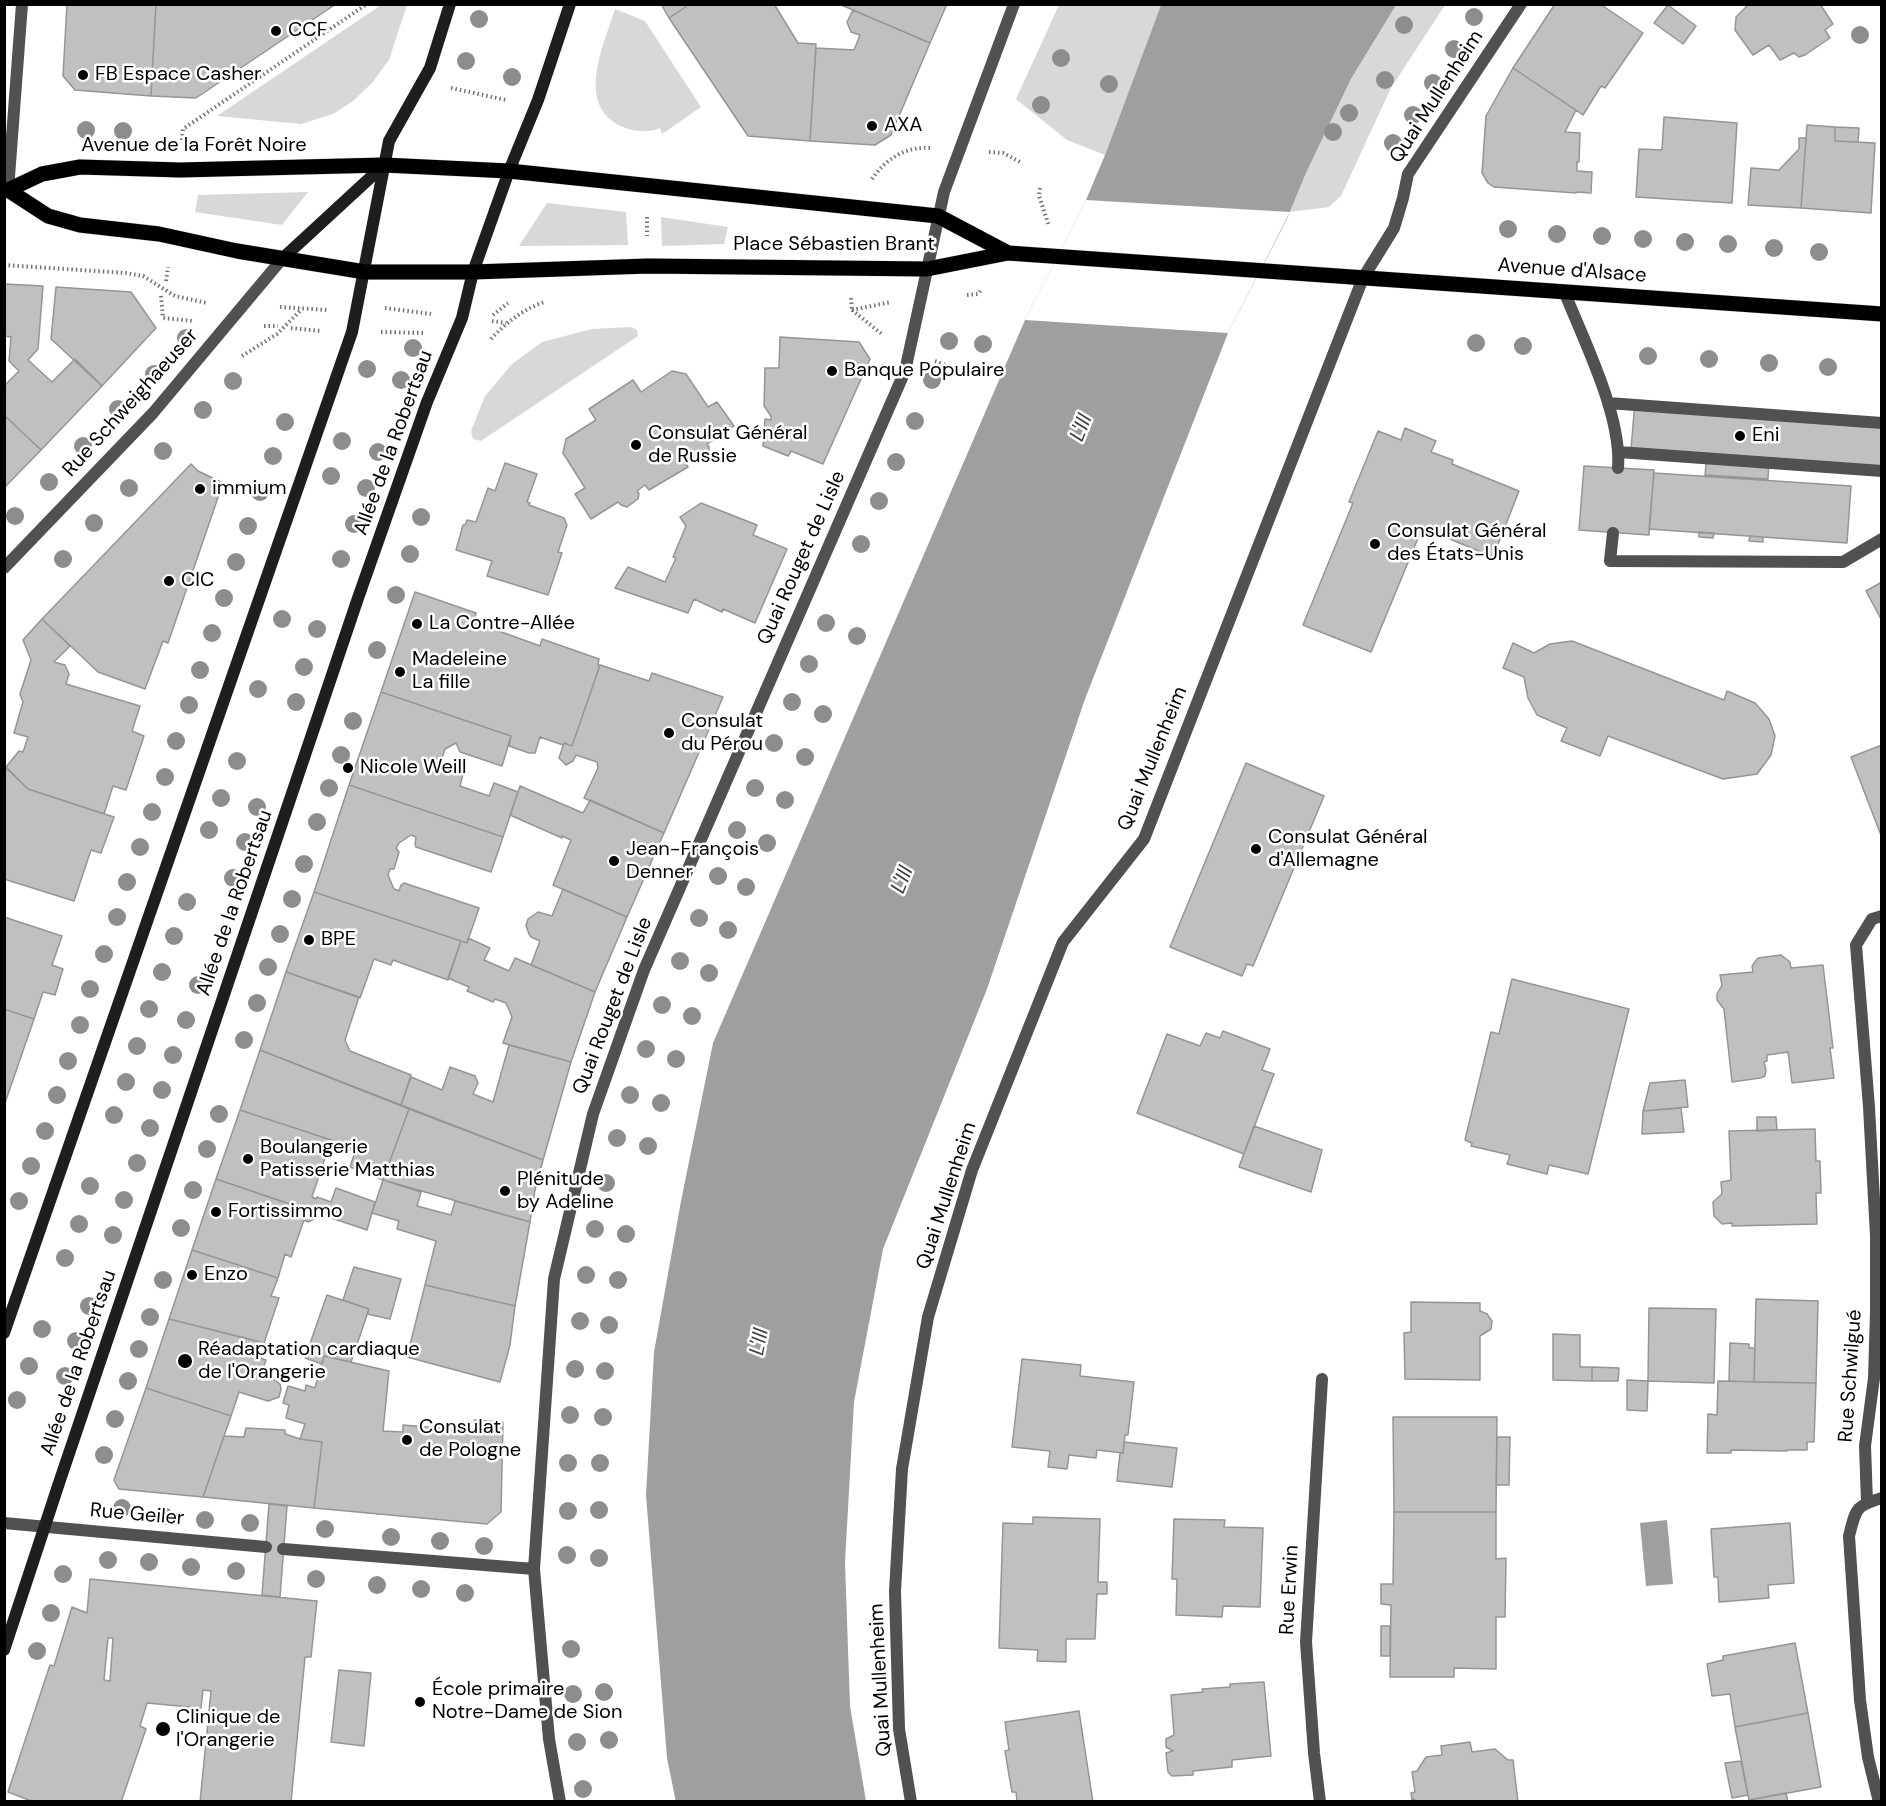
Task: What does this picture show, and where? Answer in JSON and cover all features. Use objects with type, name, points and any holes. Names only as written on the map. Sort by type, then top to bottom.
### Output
[{"type":"main road","points":[[4,1333],[352,332],[389,141],[430,68],[450,4]]},
{"type":"main road","points":[[509,171],[538,100],[570,4]]},
{"type":"main road","name":"Avenue de la Forêt Noire","points":[[6,190],[42,174],[80,166],[180,170],[384,165]]},
{"type":"main road","points":[[282,259],[384,165]]},
{"type":"main road","name":"Place Sébastien Brant","points":[[384,165],[509,171],[939,216],[1008,253]]},
{"type":"main road","name":"Allée de la Robertsau","points":[[4,1650],[357,601],[427,402],[462,318],[473,272],[509,171]]},
{"type":"main road","points":[[6,190],[48,216],[80,225],[159,234],[282,259],[364,272]]},
{"type":"main road","name":"Place Sébastien Brant","points":[[364,272],[473,272],[648,266],[927,269],[1008,253]]},
{"type":"main road","name":"Avenue d'Alsace","points":[[1008,253],[1881,314]]},
{"type":"street","points":[[6,190],[22,4]]},
{"type":"street","name":"Quai Rouget de Lisle","points":[[560,1802],[549,1739],[534,1569],[554,1279],[593,1114],[644,970],[905,371],[944,192],[1014,4]]},
{"type":"street","name":"Quai Mullenheim","points":[[911,1802],[899,1729],[895,1591],[902,1469],[928,1317],[972,1170],[1063,942],[1144,839],[1363,278],[1394,228],[1408,174],[1521,4]]},
{"type":"street","name":"Rue Schweighaeuser","points":[[4,568],[153,412],[282,259]]},
{"type":"street","points":[[1564,291],[1608,403],[1619,452],[1618,468]]},
{"type":"street","points":[[1608,403],[1881,423]]},
{"type":"street","points":[[1619,452],[1881,471]]},
{"type":"street","points":[[1613,532],[1610,561],[1843,562],[1881,539]]},
{"type":"street","name":"Rue Schwilgué","points":[[1867,1502],[1865,1446],[1874,1378],[1876,1236],[1869,1107],[1856,945],[1872,919],[1881,916]]},
{"type":"street","name":"Rue Erwin","points":[[1320,1802],[1306,1642],[1322,1379]]},
{"type":"street","points":[[1879,1802],[1868,1757],[1860,1700],[1850,1536],[1856,1511],[1867,1502],[1881,1498]]},
{"type":"street","name":"Rue Geiler","points":[[4,1523],[46,1525],[266,1547]]},
{"type":"street","points":[[284,1549],[534,1569]]},
{"type":"path","points":[[182,146],[183,129],[367,4]]},
{"type":"path","points":[[447,87],[506,100]]},
{"type":"path","points":[[872,180],[882,165],[896,155],[910,149],[926,147]]},
{"type":"path","points":[[1003,153],[1020,162]]},
{"type":"path","points":[[646,215],[648,246]]},
{"type":"path","points":[[4,265],[143,276],[175,296],[214,305]]},
{"type":"path","points":[[166,281],[169,265]]},
{"type":"path","points":[[161,296],[163,318],[202,322]]},
{"type":"path","points":[[879,303],[852,310],[888,339]]},
{"type":"path","points":[[274,306],[328,310]]},
{"type":"path","points":[[385,308],[431,314]]},
{"type":"path","points":[[291,328],[328,332]]},
{"type":"path","points":[[377,332],[425,333]]},
{"type":"path","points":[[924,357],[957,369]]},
{"type":"shaded area","points":[[381,5],[407,5],[389,60],[372,83],[353,101],[333,114],[301,124],[217,116]]},
{"type":"shaded area","points":[[1059,5],[1161,5],[1105,155],[1067,140],[1016,99]]},
{"type":"shaded area","points":[[1396,5],[1445,5],[1391,88],[1341,196],[1329,207],[1290,212],[1351,79]]},
{"type":"shaded area","points":[[615,9],[645,21],[701,107],[662,134],[660,128],[642,131],[623,127],[608,117],[600,105],[596,90],[596,74]]},
{"type":"shaded area","points":[[308,192],[282,225],[195,212],[198,195]]},
{"type":"shaded area","points":[[547,203],[626,212],[628,245],[519,246]]},
{"type":"shaded area","points":[[661,217],[728,227],[724,244],[662,246]]},
{"type":"shaded area","points":[[631,327],[637,330],[638,336],[481,441],[473,439],[471,431],[485,396],[512,364],[542,342],[592,329]]},
{"type":"water","name":"L'Ill","points":[[1161,5],[1396,5],[1351,79],[1306,173],[1287,219],[1228,333],[1085,699],[987,989],[883,1249],[854,1402],[845,1562],[850,1706],[866,1801],[676,1802],[667,1758],[646,1495],[654,1352],[713,1043],[1025,320],[1086,200]]},
{"type":"water","points":[[1667,1520],[1673,1584],[1646,1586],[1640,1523]]},
{"type":"pier","points":[[1086,200],[1290,212],[1228,333],[1025,320]]},
{"type":"building","points":[[67,4],[156,4],[151,96],[75,90],[63,76]]},
{"type":"building","points":[[156,4],[336,4],[196,98],[151,96]]},
{"type":"building","points":[[661,4],[690,4],[669,18]]},
{"type":"building","points":[[690,4],[774,4],[798,43],[816,44],[810,141],[748,136],[669,18]]},
{"type":"building","points":[[839,4],[947,4],[930,43]]},
{"type":"building","points":[[1555,4],[1600,4],[1643,33],[1605,88],[1601,86],[1583,115],[1513,68]]},
{"type":"building","points":[[1749,4],[1820,4],[1833,24],[1825,30],[1830,38],[1799,57],[1794,53],[1780,60],[1769,45],[1753,55],[1735,30],[1736,17]]},
{"type":"building","points":[[1668,5],[1696,26],[1683,44],[1654,23]]},
{"type":"building","points":[[853,10],[930,43],[891,135],[875,145],[810,141],[816,48],[854,50],[860,35],[851,32],[847,22]]},
{"type":"building","points":[[1513,68],[1576,110],[1565,132],[1580,133],[1577,171],[1592,172],[1591,193],[1494,187],[1488,183],[1482,173],[1486,116]]},
{"type":"building","points":[[1664,117],[1737,123],[1732,203],[1636,197],[1639,149],[1662,150]]},
{"type":"building","points":[[1807,125],[1835,127],[1835,141],[1875,143],[1871,213],[1801,208]]},
{"type":"building","points":[[1835,127],[1859,128],[1858,142],[1835,141]]},
{"type":"building","points":[[1799,138],[1806,138],[1801,208],[1748,205],[1751,168],[1779,170],[1799,149]]},
{"type":"building","points":[[4,284],[43,286],[38,349],[28,360],[52,382],[75,359],[102,386],[41,450],[4,415],[4,386],[19,371],[9,361],[11,337],[4,336]]},
{"type":"building","points":[[56,287],[131,292],[156,328],[102,386],[51,339]]},
{"type":"building","points":[[780,337],[859,342],[870,359],[823,464],[791,451],[788,456],[763,446],[765,419],[771,420],[764,406],[765,368],[779,368]]},
{"type":"building","name":"Consulat Général de Russie","points":[[672,371],[686,374],[708,407],[717,402],[734,426],[707,444],[709,454],[697,461],[691,460],[689,456],[683,459],[688,467],[649,490],[645,485],[637,491],[638,499],[627,507],[618,502],[591,519],[575,494],[585,488],[563,453],[566,439],[596,420],[589,409],[633,380],[641,392]]},
{"type":"building","points":[[1635,402],[1882,419],[1882,468],[1769,459],[1768,479],[1705,475],[1707,454],[1631,449]]},
{"type":"building","points":[[4,415],[41,450],[4,488]]},
{"type":"building","name":"Consulat Général des États-Unis","points":[[1405,428],[1436,441],[1431,452],[1453,460],[1452,464],[1519,491],[1493,557],[1426,529],[1425,532],[1421,531],[1371,652],[1303,625],[1353,503],[1349,502],[1378,431],[1401,440]]},
{"type":"building","points":[[505,463],[537,474],[527,502],[530,503],[529,505],[564,518],[567,525],[558,552],[562,553],[548,595],[487,576],[492,561],[456,550],[463,525],[467,520],[476,522],[488,488],[495,491]]},
{"type":"building","points":[[191,464],[198,471],[223,483],[168,643],[163,641],[145,689],[98,672],[42,619]]},
{"type":"building","points":[[1584,466],[1654,470],[1649,535],[1579,530]]},
{"type":"building","points":[[1654,473],[1851,486],[1847,543],[1649,529]]},
{"type":"building","points":[[701,503],[757,525],[753,535],[787,549],[755,623],[723,609],[722,612],[694,599],[688,613],[615,588],[628,567],[665,582],[676,558],[673,557],[686,526],[680,517]]},
{"type":"building","points":[[1699,532],[1714,533],[1713,538],[1699,537]]},
{"type":"building","points":[[1750,536],[1763,537],[1763,542],[1749,541]]},
{"type":"building","points":[[1882,582],[1882,621],[1866,591]]},
{"type":"building","points":[[415,592],[476,613],[474,622],[540,646],[542,639],[599,659],[598,665],[600,665],[572,746],[540,737],[535,753],[529,753],[509,746],[511,736],[381,692]]},
{"type":"building","points":[[42,619],[70,646],[54,662],[65,665],[69,674],[66,684],[140,706],[132,731],[144,736],[126,790],[113,786],[104,814],[28,789],[6,767],[19,751],[23,752],[28,737],[14,733],[23,702],[20,694],[31,660],[23,640]]},
{"type":"building","points":[[1572,641],[1724,700],[1727,691],[1755,703],[1769,719],[1775,736],[1771,755],[1757,774],[1723,779],[1608,736],[1600,756],[1561,741],[1567,728],[1537,715],[1528,698],[1524,677],[1503,668],[1513,643],[1534,653],[1550,644]]},
{"type":"building","points":[[600,665],[649,681],[652,673],[723,697],[664,833],[584,798],[598,768],[597,762],[576,755],[573,761],[566,765],[559,758],[564,743],[572,746]]},
{"type":"building","points":[[381,692],[511,736],[502,766],[460,752],[456,743],[445,749],[439,767],[463,774],[460,786],[489,796],[494,783],[518,792],[503,837],[349,785]]},
{"type":"building","points":[[1882,745],[1882,838],[1851,757]]},
{"type":"building","name":"Consulat Général d'Allemagne","points":[[1246,763],[1324,796],[1253,966],[1247,964],[1242,976],[1170,947]]},
{"type":"building","points":[[4,766],[28,789],[114,817],[101,853],[91,850],[74,901],[4,879]]},
{"type":"building","points":[[349,785],[503,837],[491,872],[416,847],[416,837],[411,835],[399,843],[396,848],[399,852],[394,869],[390,869],[388,875],[394,889],[399,891],[404,883],[479,908],[467,943],[314,892]]},
{"type":"building","points":[[520,786],[583,813],[590,800],[664,833],[627,917],[553,885],[571,840],[510,815]]},
{"type":"building","points":[[563,889],[627,917],[595,992],[531,965],[540,941],[529,934],[526,926],[528,919],[538,912],[552,916]]},
{"type":"building","points":[[314,892],[461,941],[448,980],[393,960],[391,965],[374,959],[360,998],[286,972]]},
{"type":"building","points":[[4,917],[62,936],[52,965],[63,969],[55,995],[43,992],[34,1019],[4,1009]]},
{"type":"building","points":[[468,938],[490,948],[484,960],[509,971],[515,958],[595,992],[571,1062],[503,1043],[512,1017],[506,1003],[495,999],[493,1002],[467,991],[469,987],[448,978],[461,941],[467,943]]},
{"type":"building","points":[[1781,955],[1790,962],[1791,968],[1823,965],[1833,1048],[1830,1048],[1834,1078],[1792,1083],[1788,1052],[1767,1055],[1767,1061],[1764,1062],[1765,1076],[1732,1082],[1724,1009],[1717,1000],[1717,994],[1722,985],[1720,975],[1753,972],[1752,966],[1758,958]]},
{"type":"building","points":[[286,972],[359,997],[345,1040],[350,1051],[411,1075],[401,1105],[260,1050]]},
{"type":"building","points":[[1512,979],[1629,1009],[1588,1174],[1549,1165],[1547,1174],[1507,1164],[1510,1155],[1471,1146],[1472,1143],[1465,1140],[1491,1032],[1499,1034]]},
{"type":"building","points":[[4,1009],[34,1019],[5,1103],[4,1103]]},
{"type":"building","points":[[1223,1031],[1270,1049],[1262,1070],[1274,1074],[1244,1154],[1137,1113],[1167,1034],[1200,1046],[1206,1033],[1220,1038]]},
{"type":"building","points":[[509,1045],[571,1062],[543,1160],[401,1105],[411,1077],[442,1090],[450,1067],[475,1076],[478,1083],[473,1094],[493,1102]]},
{"type":"building","points":[[260,1050],[409,1109],[383,1180],[350,1167],[355,1152],[331,1140],[240,1110]]},
{"type":"building","points":[[1685,1080],[1688,1107],[1643,1111],[1650,1083]]},
{"type":"building","points":[[1681,1108],[1684,1132],[1642,1134],[1643,1111]]},
{"type":"building","points":[[409,1109],[543,1160],[530,1222],[383,1180]]},
{"type":"building","points":[[240,1110],[331,1140],[312,1197],[331,1202],[336,1188],[375,1202],[367,1230],[216,1179]]},
{"type":"building","points":[[1757,1117],[1776,1117],[1777,1130],[1757,1131]]},
{"type":"building","points":[[1254,1126],[1322,1150],[1311,1192],[1239,1167]]},
{"type":"building","points":[[1815,1129],[1816,1161],[1820,1161],[1821,1193],[1816,1193],[1817,1224],[1732,1226],[1732,1223],[1722,1224],[1714,1216],[1713,1202],[1722,1194],[1721,1182],[1731,1180],[1729,1131]]},
{"type":"building","points":[[216,1179],[313,1212],[314,1219],[308,1222],[304,1220],[291,1257],[285,1254],[278,1278],[192,1250]]},
{"type":"building","points":[[383,1180],[421,1192],[417,1206],[451,1215],[455,1201],[530,1222],[515,1306],[425,1285],[436,1241],[397,1229],[399,1221],[372,1213]]},
{"type":"building","points":[[192,1250],[278,1278],[271,1296],[279,1298],[264,1343],[169,1319]]},
{"type":"building","points":[[354,1267],[401,1279],[390,1319],[367,1314],[369,1309],[343,1300]]},
{"type":"building","points":[[425,1285],[515,1306],[510,1345],[500,1382],[407,1357]]},
{"type":"building","points":[[327,1295],[369,1309],[351,1362],[324,1356],[322,1364],[305,1358]]},
{"type":"building","points":[[1756,1299],[1818,1301],[1816,1383],[1754,1382]]},
{"type":"building","points":[[1411,1302],[1480,1303],[1480,1311],[1487,1314],[1492,1321],[1491,1329],[1480,1336],[1480,1380],[1405,1379],[1404,1333],[1411,1332]]},
{"type":"building","points":[[1649,1308],[1716,1309],[1714,1383],[1648,1381]]},
{"type":"building","points":[[169,1319],[257,1341],[251,1355],[266,1360],[261,1375],[280,1384],[279,1397],[268,1401],[239,1392],[231,1416],[146,1388]]},
{"type":"building","points":[[1553,1334],[1580,1335],[1580,1367],[1592,1367],[1592,1381],[1553,1380]]},
{"type":"building","points":[[1730,1343],[1749,1344],[1749,1348],[1755,1348],[1754,1382],[1729,1381]]},
{"type":"building","name":"Consulat de Pologne","points":[[324,1356],[389,1371],[383,1431],[403,1432],[403,1425],[473,1431],[474,1420],[503,1422],[501,1512],[487,1524],[314,1508],[322,1442],[300,1439],[305,1424],[286,1418],[289,1405],[283,1403],[288,1386],[305,1391],[306,1385],[315,1388]]},
{"type":"building","points":[[1022,1359],[1081,1365],[1080,1376],[1134,1382],[1128,1435],[1125,1435],[1123,1453],[1097,1450],[1096,1458],[1069,1455],[1067,1469],[1048,1467],[1050,1451],[1012,1447]]},
{"type":"building","points":[[1592,1367],[1619,1368],[1618,1381],[1592,1381]]},
{"type":"building","points":[[1627,1380],[1648,1381],[1647,1411],[1627,1410]]},
{"type":"building","points":[[1718,1381],[1816,1383],[1814,1442],[1807,1442],[1807,1450],[1731,1450],[1731,1453],[1707,1453],[1708,1414],[1717,1415]]},
{"type":"building","points":[[146,1388],[231,1416],[203,1497],[119,1489],[116,1484],[114,1480]]},
{"type":"building","points":[[1393,1417],[1497,1417],[1496,1512],[1394,1512]]},
{"type":"building","points":[[246,1428],[285,1430],[285,1434],[300,1439],[322,1442],[314,1508],[203,1497],[224,1436],[244,1437]]},
{"type":"building","points":[[1497,1437],[1510,1437],[1509,1485],[1496,1485]]},
{"type":"building","points":[[1124,1442],[1177,1448],[1172,1487],[1117,1481],[1120,1453],[1123,1453]]},
{"type":"building","points":[[269,1504],[287,1506],[280,1597],[262,1595]]},
{"type":"building","points":[[1394,1512],[1496,1512],[1496,1559],[1506,1558],[1505,1617],[1496,1617],[1496,1669],[1454,1668],[1454,1677],[1390,1677],[1391,1605],[1381,1604],[1381,1584],[1393,1584]]},
{"type":"building","points":[[1033,1517],[1100,1519],[1098,1582],[1107,1582],[1107,1594],[1097,1594],[1095,1639],[1066,1639],[1066,1662],[1037,1661],[1038,1650],[999,1648],[1003,1523],[1033,1524]]},
{"type":"building","points":[[1174,1519],[1225,1520],[1224,1527],[1263,1528],[1260,1607],[1223,1606],[1222,1617],[1176,1615],[1177,1579],[1172,1579]]},
{"type":"building","points":[[1790,1523],[1794,1583],[1768,1585],[1769,1598],[1719,1602],[1718,1577],[1714,1577],[1711,1529]]},
{"type":"building","name":"Clinique de l'Orangerie","points":[[90,1579],[317,1601],[311,1657],[305,1657],[291,1802],[200,1802],[211,1691],[203,1690],[201,1708],[147,1703],[140,1726],[146,1729],[121,1802],[34,1802],[8,1792],[50,1665],[54,1666],[72,1607],[87,1613]],"holes":[[[108,1638],[113,1638],[110,1681],[104,1680]]]},
{"type":"building","points":[[1381,1626],[1390,1626],[1390,1656],[1381,1656]]},
{"type":"building","points":[[1795,1643],[1808,1713],[1735,1727],[1730,1694],[1712,1696],[1707,1664],[1723,1660],[1723,1656]]},
{"type":"building","points":[[339,1670],[371,1673],[364,1746],[331,1742]]},
{"type":"building","points":[[1264,1682],[1271,1756],[1232,1760],[1232,1767],[1193,1771],[1193,1775],[1172,1776],[1168,1772],[1166,1753],[1173,1751],[1166,1747],[1166,1739],[1174,1735],[1171,1695],[1230,1687],[1230,1684]]},
{"type":"building","points":[[1079,1711],[1093,1802],[1017,1802],[1016,1792],[1012,1792],[1005,1751],[1009,1750],[1005,1722]]},
{"type":"building","points":[[1808,1713],[1821,1787],[1749,1800],[1735,1727]]},
{"type":"building","points":[[1470,1742],[1472,1752],[1495,1749],[1508,1760],[1513,1760],[1518,1802],[1415,1802],[1414,1799],[1412,1800],[1411,1793],[1415,1792],[1412,1772],[1417,1771],[1426,1757],[1442,1755],[1441,1746]]},
{"type":"building","points":[[1741,1761],[1748,1795],[1732,1798],[1725,1763]]},
{"type":"building","points":[[1786,1793],[1788,1802],[1749,1802],[1749,1800]]},
{"type":"place","name":"CCF","points":[[276,31]]},
{"type":"place","name":"FB Espace Casher","points":[[83,75]]},
{"type":"place","name":"AXA","points":[[872,126]]},
{"type":"place","name":"Banque Populaire","points":[[832,371]]},
{"type":"place","name":"Eni","points":[[1740,436]]},
{"type":"place","name":"Consulat Général de Russie","points":[[636,445]]},
{"type":"place","name":"immium","points":[[200,489]]},
{"type":"place","name":"Consulat Général des États-Unis","points":[[1375,544]]},
{"type":"place","name":"CIC","points":[[169,581]]},
{"type":"place","name":"La Contre-Allée","points":[[417,624]]},
{"type":"place","name":"Madeleine La fille","points":[[400,672]]},
{"type":"place","name":"Consulat du Pérou","points":[[669,733]]},
{"type":"place","name":"Nicole Weill","points":[[348,768]]},
{"type":"place","name":"Consulat Général d'Allemagne","points":[[1256,849]]},
{"type":"place","name":"Jean-François Denner","points":[[614,861]]},
{"type":"place","name":"BPE","points":[[309,940]]},
{"type":"place","name":"Boulangerie Patisserie Matthias","points":[[248,1159]]},
{"type":"place","name":"Plénitude by Adeline","points":[[505,1191]]},
{"type":"place","name":"Fortissimmo","points":[[216,1212]]},
{"type":"place","name":"Enzo","points":[[192,1275]]},
{"type":"place","name":"Réadaptation cardiaque de l'Orangerie","points":[[185,1361]]},
{"type":"place","name":"Consulat de Pologne","points":[[407,1440]]},
{"type":"place","name":"École primaire Notre-Dame de Sion","points":[[420,1702]]},
{"type":"place","name":"Clinique de l'Orangerie","points":[[163,1729]]}]
